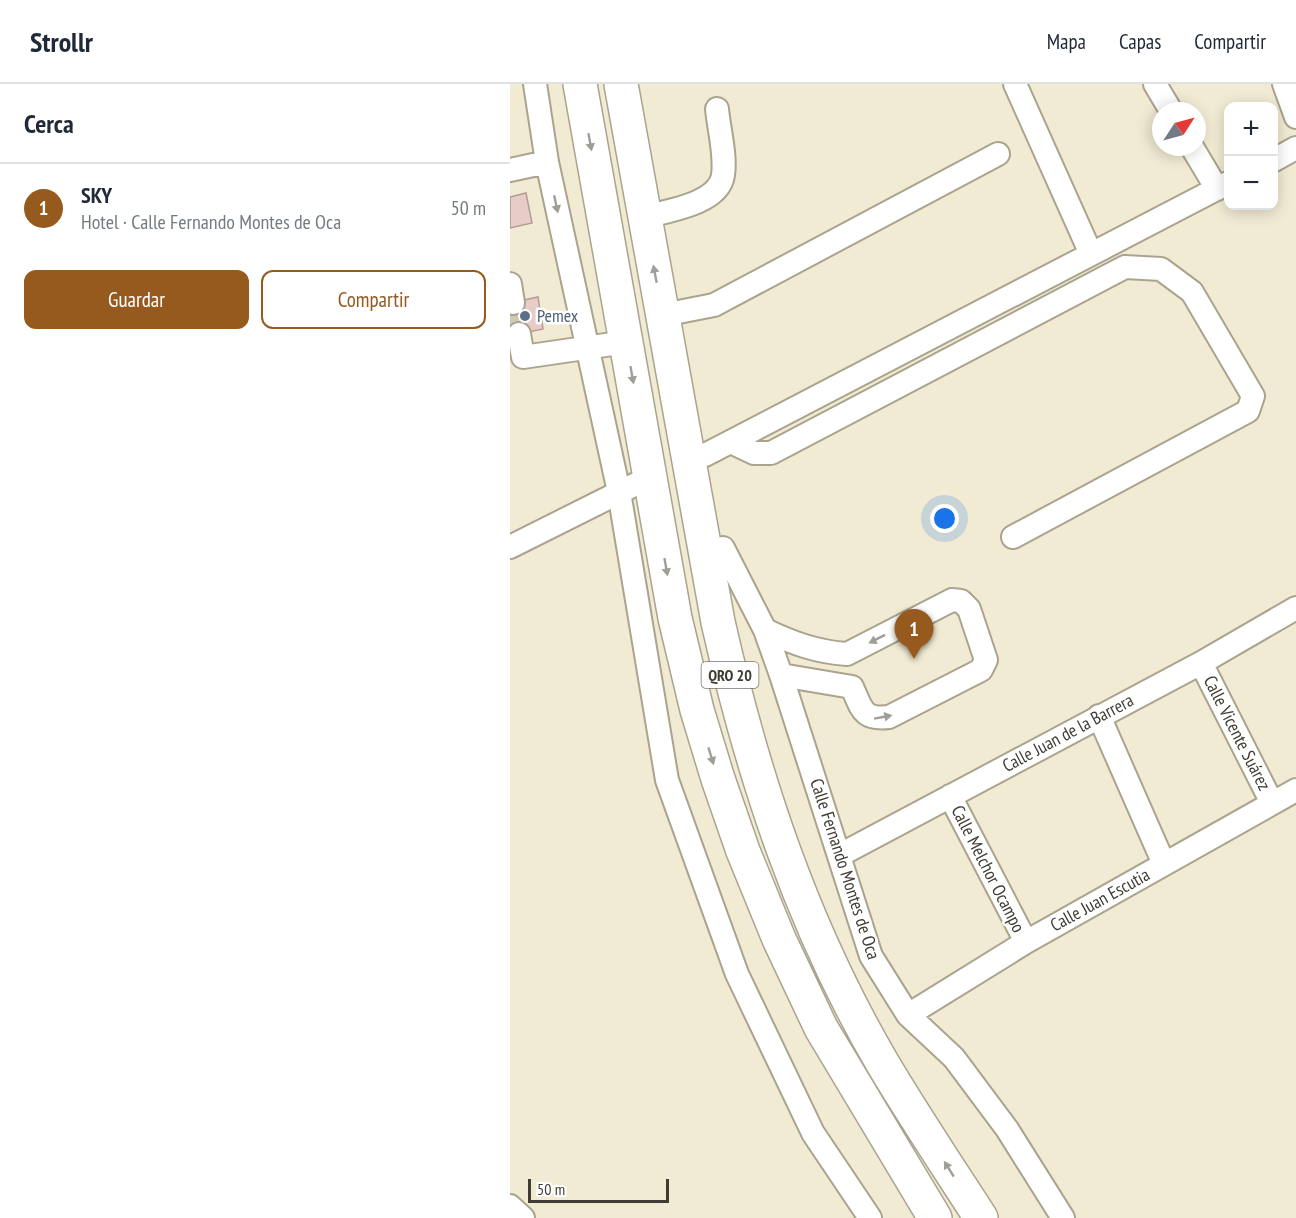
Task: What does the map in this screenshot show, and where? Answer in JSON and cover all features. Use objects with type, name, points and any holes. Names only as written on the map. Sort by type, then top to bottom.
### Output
[{"type":"highway","name":"QRO 20","points":[[580,84],[675,618],[697,710],[718,779],[743,851],[778,939],[820,1028],[935,1218]]},
{"type":"highway","name":"QRO 20","points":[[621,84],[718,622],[737,706],[781,848],[803,903],[837,975],[883,1063],[981,1218]]},
{"type":"highway","points":[[664,322],[696,414],[718,449],[723,548],[752,694],[772,765],[803,848],[837,975]]},
{"type":"street","points":[[535,84],[547,162],[619,492],[667,780],[737,974],[813,1133],[870,1218]]},
{"type":"street","points":[[1014,84],[1091,254]]},
{"type":"street","points":[[1155,84],[1166,102]]},
{"type":"street","points":[[1284,84],[1296,117]]},
{"type":"street","points":[[644,217],[698,202],[720,188],[723,174],[717,110]]},
{"type":"street","points":[[1278,158],[1296,148]]},
{"type":"street","points":[[664,322],[714,305],[998,154]]},
{"type":"street","points":[[718,449],[1223,186],[1199,156]]},
{"type":"street","points":[[510,170],[547,162]]},
{"type":"street","points":[[718,449],[771,453],[1125,267],[1161,269],[1192,292],[1253,396],[1248,411],[1013,537]]},
{"type":"street","points":[[519,334],[523,357],[626,342]]},
{"type":"street","points":[[510,547],[651,477]]},
{"type":"street","name":"Calle Fernando Montes de Oca","points":[[723,548],[765,630],[871,956],[908,1015],[954,1058],[1007,1128],[1063,1218]]},
{"type":"street","points":[[765,630],[795,645],[828,653],[847,654],[952,600],[961,601],[969,609],[985,650],[986,660],[981,670],[889,717],[873,719],[863,712],[852,687],[847,654]]},
{"type":"street","name":"Calle Juan de la Barrera","points":[[840,855],[1201,663],[1296,608]]},
{"type":"street","points":[[643,638],[675,618]]},
{"type":"street","name":"Calle Vicente Suárez","points":[[1201,663],[1272,803]]},
{"type":"street","points":[[781,675],[852,687]]},
{"type":"street","points":[[1099,716],[1164,864]]},
{"type":"street","name":"Calle Juan Escutia","points":[[908,1015],[1026,942],[1296,790]]},
{"type":"street","name":"Calle Melchor Ocampo","points":[[950,796],[1026,942]]},
{"type":"street","points":[[510,1206],[523,1218]]},
{"type":"building","points":[[526,193],[532,223],[510,228],[510,197]]},
{"type":"building","name":"Pemex","points":[[538,297],[543,329],[510,336],[510,303]]},
{"type":"tunnel","points":[[513,303],[519,334]]},
{"type":"place","name":"Pemex","points":[[525,316]]},
{"type":"place","name":"SKY","points":[[914,659]]}]
